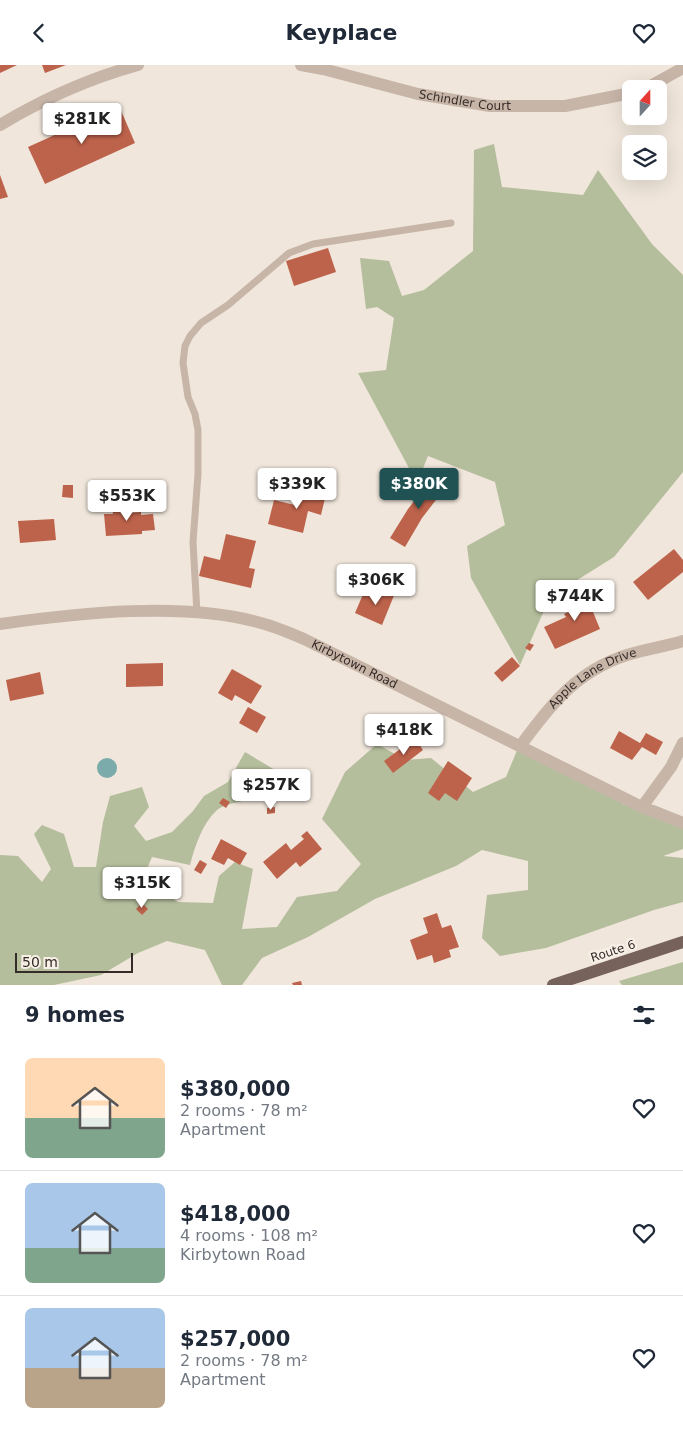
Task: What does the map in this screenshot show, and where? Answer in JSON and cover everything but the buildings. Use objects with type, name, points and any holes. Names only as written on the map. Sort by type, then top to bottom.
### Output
[{"type":"main road","name":"Route 6","points":[[553,985],[683,943]]},
{"type":"street","points":[[0,125],[39,101],[109,73],[138,65]]},
{"type":"street","name":"Schindler Court","points":[[301,65],[418,94],[490,106],[565,106],[622,95]]},
{"type":"street","points":[[661,80],[683,68]]},
{"type":"street","name":"Kirbytown Road","points":[[0,624],[111,613],[163,611],[237,617],[282,630],[521,745],[642,807],[683,823]]},
{"type":"street","name":"Apple Lane Drive","points":[[521,745],[546,711],[572,684],[602,664],[627,655],[683,641]]},
{"type":"street","points":[[642,807],[671,767],[683,743]]},
{"type":"lane","points":[[197,613],[193,542],[198,474],[198,430],[195,414],[188,397],[183,363],[185,346],[190,336],[201,323],[228,305],[289,253],[313,244],[451,223]]},
{"type":"green space","points":[[494,144],[502,187],[583,195],[598,170],[652,244],[683,275],[683,472],[614,557],[550,597],[520,665],[471,578],[467,546],[505,525],[495,482],[428,456],[417,483],[358,373],[386,370],[394,318],[377,307],[366,309],[360,258],[389,261],[402,296],[424,290],[473,251],[474,150]]},
{"type":"green space","points":[[377,744],[406,760],[431,758],[473,792],[506,777],[518,748],[613,792],[624,805],[654,805],[683,817],[683,849],[663,856],[683,858],[683,902],[654,910],[546,948],[500,956],[482,938],[487,895],[528,890],[528,861],[482,850],[456,866],[375,899],[308,937],[262,958],[242,985],[222,985],[205,950],[167,941],[138,953],[101,975],[54,985],[0,985],[0,855],[18,856],[42,882],[51,869],[34,834],[42,825],[64,834],[74,867],[96,867],[103,822],[110,796],[142,787],[149,807],[134,826],[146,841],[172,832],[193,811],[204,796],[228,782],[245,752],[275,770],[293,792],[241,801],[217,810],[203,829],[190,865],[152,857],[142,880],[178,902],[213,903],[219,876],[235,862],[253,869],[242,929],[277,927],[297,897],[337,891],[361,864],[322,819],[345,772]]},
{"type":"green space","points":[[683,962],[683,985],[622,985],[619,981]]},
{"type":"water","points":[[107,758],[114,761],[117,768],[114,775],[107,778],[100,775],[97,768],[100,761]]}]
